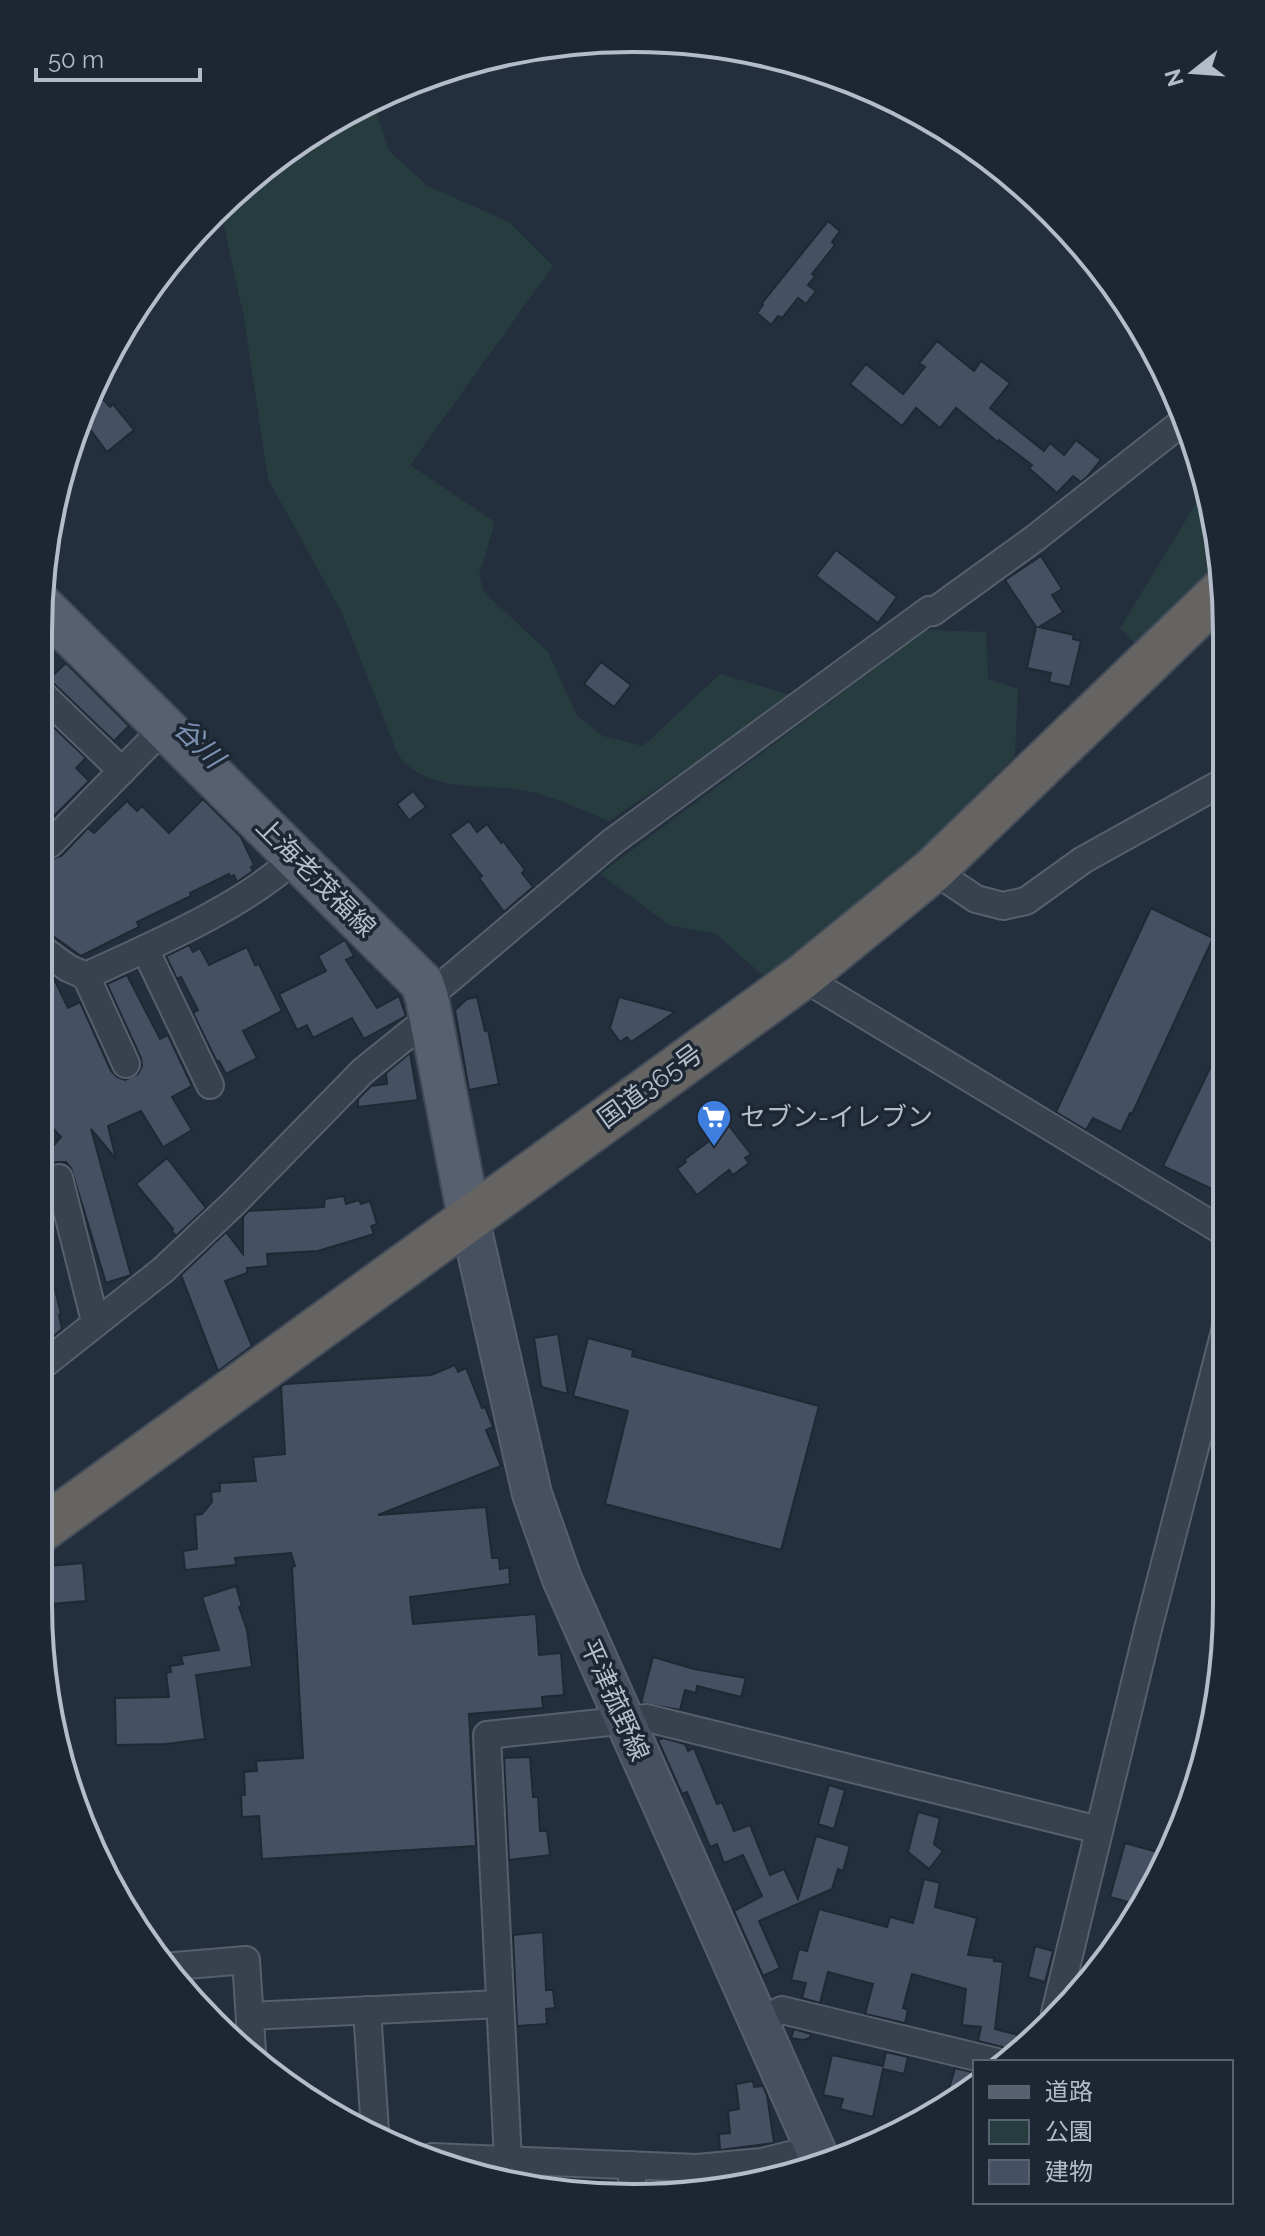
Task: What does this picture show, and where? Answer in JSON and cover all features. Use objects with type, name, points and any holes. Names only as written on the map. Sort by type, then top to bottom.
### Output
[{"type":"highway","name":"国道365号","points":[[52,1522],[802,977],[933,870],[1212,601]]},
{"type":"main road","name":"上海老茂福線","points":[[52,616],[422,983],[469,1217]]},
{"type":"main road","name":"平津菰野線","points":[[469,1217],[532,1494],[562,1579],[817,2154]]},
{"type":"street","points":[[52,1357],[163,1270],[429,1007],[612,842],[929,610],[933,612],[1034,539],[1175,428]]},
{"type":"street","points":[[52,704],[122,771]]},
{"type":"street","points":[[52,842],[165,727]]},
{"type":"street","points":[[933,870],[976,899],[1003,906],[1026,901],[1083,860],[1213,788]]},
{"type":"street","points":[[86,976],[145,949],[247,894],[296,857]]},
{"type":"street","points":[[145,949],[210,1085]]},
{"type":"street","points":[[52,956],[86,976],[126,1064]]},
{"type":"street","points":[[802,977],[1213,1225]]},
{"type":"street","points":[[52,1183],[59,1178],[95,1321]]},
{"type":"street","points":[[1059,1997],[1213,1379]]},
{"type":"street","points":[[795,2160],[762,2168],[631,2165],[508,2170],[487,1735],[647,1718],[1099,1830]]},
{"type":"street","points":[[179,1966],[246,1960],[251,2041]]},
{"type":"street","points":[[250,2016],[500,2004]]},
{"type":"street","points":[[367,2010],[374,2123]]},
{"type":"street","points":[[760,2021],[782,2010],[989,2060]]},
{"type":"street","points":[[631,2165],[632,2184]]},
{"type":"green space","points":[[376,112],[389,151],[428,186],[509,222],[553,266],[410,465],[495,522],[479,575],[484,592],[548,652],[577,716],[603,736],[643,746],[720,674],[794,696],[609,821],[537,793],[440,782],[411,768],[398,755],[342,613],[268,479],[244,318],[223,221],[279,172],[342,130]]},
{"type":"green space","points":[[1198,501],[1210,578],[1139,647],[1120,628]]},
{"type":"green space","points":[[926,630],[986,632],[988,679],[1018,689],[1015,756],[893,878],[769,981],[716,934],[669,925],[600,874]]},
{"type":"building","points":[[828,221],[840,231],[832,242],[835,245],[812,274],[815,276],[808,285],[816,291],[806,304],[798,298],[782,318],[778,316],[771,325],[757,313],[762,303]]},
{"type":"building","points":[[937,341],[974,371],[981,361],[1010,383],[990,408],[1044,451],[1050,443],[1064,455],[1076,440],[1101,460],[1081,482],[1073,476],[1057,493],[1029,468],[1032,465],[956,408],[940,428],[916,408],[902,426],[850,384],[866,364],[903,394],[925,367],[919,363]]},
{"type":"building","points":[[102,398],[110,407],[113,404],[134,430],[107,452],[89,428]]},
{"type":"building","points":[[836,550],[897,597],[878,623],[816,576]]},
{"type":"building","points":[[1041,556],[1062,589],[1052,595],[1063,612],[1039,627],[1074,635],[1073,639],[1081,641],[1070,687],[1049,682],[1051,673],[1027,668],[1036,627],[1005,580]]},
{"type":"building","points":[[601,662],[631,685],[614,707],[584,684]]},
{"type":"building","points":[[66,663],[129,726],[114,741],[52,682],[52,676]]},
{"type":"building","points":[[52,726],[86,758],[76,768],[89,781],[52,818]]},
{"type":"building","points":[[413,791],[426,807],[409,820],[397,804]]},
{"type":"building","points":[[203,799],[241,837],[254,865],[251,867],[253,871],[237,882],[234,875],[230,877],[229,874],[190,893],[191,896],[137,922],[139,927],[81,956],[52,935],[52,858],[61,856],[88,828],[94,833],[127,801],[137,811],[142,806],[169,833]]},
{"type":"building","points":[[469,821],[477,832],[487,824],[525,870],[522,873],[533,887],[504,912],[479,878],[482,876],[450,835]]},
{"type":"building","points":[[1151,908],[1213,938],[1121,1132],[1093,1118],[1086,1130],[1056,1112]]},
{"type":"building","points":[[345,940],[354,956],[346,960],[377,1008],[399,996],[406,1016],[364,1039],[352,1018],[313,1038],[307,1025],[297,1030],[279,994],[326,971],[318,956]]},
{"type":"building","points":[[189,945],[193,952],[200,948],[209,965],[247,947],[282,1011],[243,1031],[257,1058],[226,1074],[193,1013],[198,1010],[166,956]]},
{"type":"building","points":[[127,975],[160,1039],[168,1035],[192,1086],[172,1097],[192,1130],[163,1147],[141,1111],[108,1126],[116,1159],[91,1129],[131,1275],[106,1283],[71,1168],[66,1162],[52,1165],[52,1147],[61,1137],[52,1127],[52,976],[68,1008],[80,1002],[111,1071],[125,1080],[138,1074],[142,1066],[141,1058],[107,984]]},
{"type":"building","points":[[477,997],[485,1031],[488,1030],[499,1084],[469,1090],[455,1010],[467,999]]},
{"type":"building","points":[[619,997],[675,1012],[631,1042],[627,1037],[620,1042],[610,1028]]},
{"type":"building","points":[[410,1053],[418,1100],[358,1107],[358,1099],[371,1086],[387,1084],[386,1073]]},
{"type":"building","points":[[1211,1066],[1213,1187],[1163,1166]]},
{"type":"building","points":[[729,1126],[751,1154],[745,1158],[749,1163],[733,1175],[729,1170],[697,1195],[677,1169],[686,1162],[684,1160]]},
{"type":"building","points":[[167,1158],[206,1208],[176,1236],[136,1184]]},
{"type":"building","points":[[344,1196],[346,1204],[370,1201],[377,1224],[371,1226],[374,1234],[318,1251],[267,1254],[268,1266],[247,1268],[247,1273],[225,1281],[252,1346],[218,1371],[181,1275],[226,1232],[243,1254],[243,1217],[248,1211],[324,1207],[325,1199]]},
{"type":"building","points":[[52,1277],[62,1329],[52,1336]]},
{"type":"building","points":[[558,1334],[568,1394],[541,1385],[534,1338]]},
{"type":"building","points":[[588,1338],[633,1350],[632,1356],[819,1406],[781,1550],[605,1504],[628,1411],[573,1396]]},
{"type":"building","points":[[455,1365],[458,1372],[466,1368],[482,1408],[485,1407],[493,1427],[486,1430],[501,1466],[378,1515],[486,1507],[492,1558],[499,1558],[500,1569],[509,1567],[510,1584],[410,1597],[413,1624],[536,1614],[539,1655],[561,1653],[564,1695],[542,1697],[543,1708],[469,1714],[476,1846],[262,1859],[259,1816],[242,1817],[244,1772],[257,1771],[256,1761],[303,1758],[292,1567],[295,1566],[291,1553],[235,1558],[236,1565],[185,1570],[183,1551],[197,1549],[195,1515],[202,1514],[212,1502],[211,1492],[220,1491],[220,1483],[256,1481],[253,1457],[285,1454],[281,1386],[431,1375]]},
{"type":"building","points":[[83,1563],[86,1601],[52,1604],[52,1566]]},
{"type":"building","points":[[236,1586],[252,1667],[196,1675],[205,1739],[116,1745],[115,1698],[169,1697],[166,1673],[171,1672],[170,1666],[183,1664],[181,1656],[219,1650],[202,1597]]},
{"type":"building","points":[[653,1657],[694,1669],[746,1678],[741,1697],[697,1686],[696,1693],[685,1690],[680,1710],[641,1703]]},
{"type":"building","points":[[663,1738],[685,1744],[688,1751],[694,1748],[717,1804],[722,1802],[734,1831],[750,1825],[770,1875],[784,1869],[798,1899],[816,1836],[850,1846],[843,1871],[838,1869],[832,1889],[759,1921],[780,1968],[763,1976],[734,1911],[762,1896],[743,1855],[724,1863],[717,1844],[710,1847],[687,1792],[682,1794],[658,1740]]},
{"type":"building","points":[[530,1757],[533,1797],[538,1797],[540,1831],[547,1831],[550,1855],[509,1860],[504,1758]]},
{"type":"building","points":[[829,1785],[845,1790],[834,1829],[818,1824]]},
{"type":"building","points":[[918,1812],[940,1818],[934,1844],[943,1851],[929,1869],[908,1852]]},
{"type":"building","points":[[1125,1843],[1157,1852],[1130,1902],[1110,1897]]},
{"type":"building","points":[[924,1879],[940,1883],[935,1907],[977,1918],[968,1955],[1003,1962],[995,2029],[1020,2035],[1004,2049],[978,2041],[981,2027],[962,2025],[966,1989],[912,1974],[903,2008],[908,2010],[905,2023],[865,2014],[873,1984],[828,1972],[820,2003],[802,1998],[806,1983],[791,1980],[799,1949],[807,1951],[819,1909],[887,1927],[890,1917],[913,1923]]},
{"type":"building","points":[[543,1932],[546,1990],[553,1990],[555,2008],[546,2009],[547,2024],[517,2026],[513,1935]]},
{"type":"building","points":[[1035,1946],[1053,1951],[1045,1982],[1028,1977]]},
{"type":"building","points":[[794,2029],[811,2034],[810,2038],[791,2038]]},
{"type":"building","points":[[886,2052],[908,2057],[904,2074],[883,2069],[873,2117],[840,2109],[843,2099],[823,2095],[832,2055],[883,2066]]},
{"type":"building","points":[[955,2068],[973,2072],[973,2073],[949,2090]]},
{"type":"building","points":[[753,2081],[754,2087],[763,2086],[767,2095],[774,2143],[720,2150],[719,2134],[730,2133],[728,2111],[739,2109],[736,2084]]},
{"type":"place","name":"セブン-イレブン","points":[[714,1148]]},
{"type":"water label","name":"谷川","points":[[199,743]]}]
